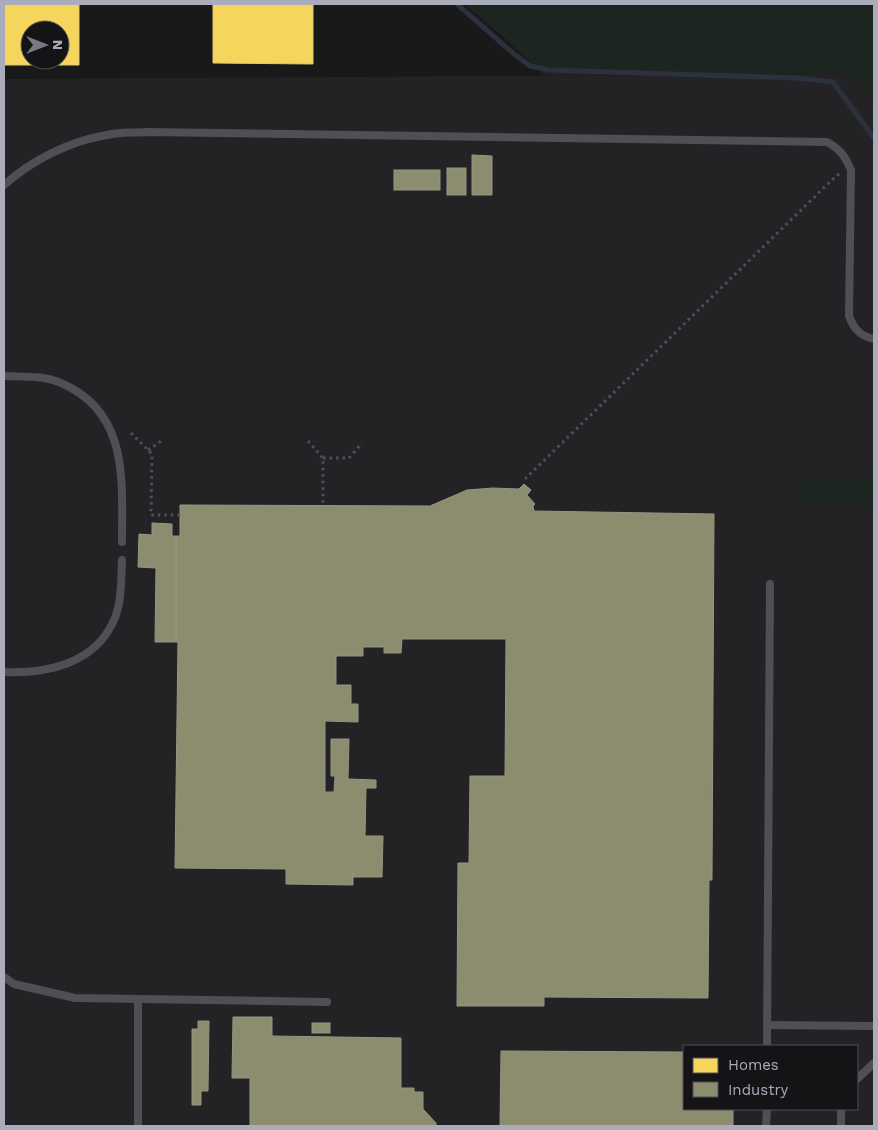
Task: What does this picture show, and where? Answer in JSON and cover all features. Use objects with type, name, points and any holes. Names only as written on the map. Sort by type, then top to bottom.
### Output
[{"type":"lane","points":[[4,185],[41,158],[73,143],[107,135],[146,132],[827,142],[837,147],[846,156],[851,170],[849,316],[853,327],[860,335],[874,339]]},
{"type":"lane","points":[[4,376],[38,378],[60,382],[80,394],[95,408],[109,427],[118,452],[122,474],[122,542]]},
{"type":"lane","points":[[4,672],[25,673],[55,668],[80,658],[100,643],[114,620],[120,594],[122,560]]},
{"type":"lane","points":[[767,1045],[770,584]]},
{"type":"lane","points":[[4,977],[14,984],[75,998],[327,1002]]},
{"type":"lane","points":[[138,1000],[138,1126]]},
{"type":"lane","points":[[768,1025],[874,1026]]},
{"type":"lane","points":[[858,1078],[874,1062]]},
{"type":"lane","points":[[766,1126],[767,1110]]},
{"type":"lane","points":[[841,1110],[841,1126]]},
{"type":"path","points":[[525,479],[838,175],[851,170]]},
{"type":"path","points":[[131,433],[152,454],[151,515],[180,515]]},
{"type":"path","points":[[148,450],[164,439]]},
{"type":"path","points":[[308,441],[323,458],[323,506]]},
{"type":"path","points":[[323,458],[349,458],[362,443]]},
{"type":"shaded area","points":[[464,4],[874,4],[874,100],[854,74],[545,76]]},
{"type":"shaded area","points":[[854,74],[874,100],[874,1126],[4,1126],[4,79]]},
{"type":"shaded area","points":[[802,478],[873,478],[874,508],[799,508]]},
{"type":"building: Homes","points":[[4,4],[79,4],[79,65],[70,65],[70,20],[20,20],[20,65],[4,65]]},
{"type":"building: Homes","points":[[213,4],[313,4],[313,64],[213,63]]},
{"type":"building: Industry","points":[[472,155],[492,156],[492,195],[472,195]]},
{"type":"building: Industry","points":[[447,168],[466,168],[466,195],[447,195]]},
{"type":"building: Industry","points":[[394,170],[440,170],[440,190],[394,190]]},
{"type":"building: Industry","points":[[524,484],[531,490],[527,495],[535,504],[533,506],[534,511],[714,514],[712,880],[709,880],[708,998],[544,997],[544,1006],[457,1006],[458,863],[469,863],[470,776],[505,776],[506,639],[402,639],[401,653],[384,653],[384,647],[363,647],[363,656],[336,656],[336,685],[351,685],[351,704],[358,704],[358,722],[325,721],[325,792],[334,792],[335,776],[331,776],[331,739],[349,739],[348,779],[376,780],[376,788],[366,788],[365,836],[383,836],[382,877],[353,877],[353,885],[286,884],[286,869],[175,868],[178,642],[176,642],[176,536],[180,536],[180,505],[430,506],[467,490],[519,489]]},
{"type":"building: Industry","points":[[152,523],[172,524],[172,536],[176,536],[176,642],[155,642],[156,568],[138,567],[139,534],[152,535]]},
{"type":"building: Industry","points":[[233,1017],[272,1017],[272,1036],[401,1038],[401,1088],[414,1088],[414,1092],[423,1092],[423,1109],[436,1123],[436,1126],[250,1126],[250,1078],[232,1078]]},
{"type":"building: Industry","points":[[198,1021],[209,1021],[208,1091],[201,1091],[201,1105],[192,1105],[192,1029],[198,1029]]},
{"type":"building: Industry","points":[[312,1023],[330,1023],[330,1033],[312,1033]]},
{"type":"building: Industry","points":[[501,1051],[683,1052],[683,1110],[733,1110],[733,1126],[500,1126]]},
{"type":"waterway","points":[[457,4],[530,66],[549,70],[797,78],[833,82],[874,138]]}]
